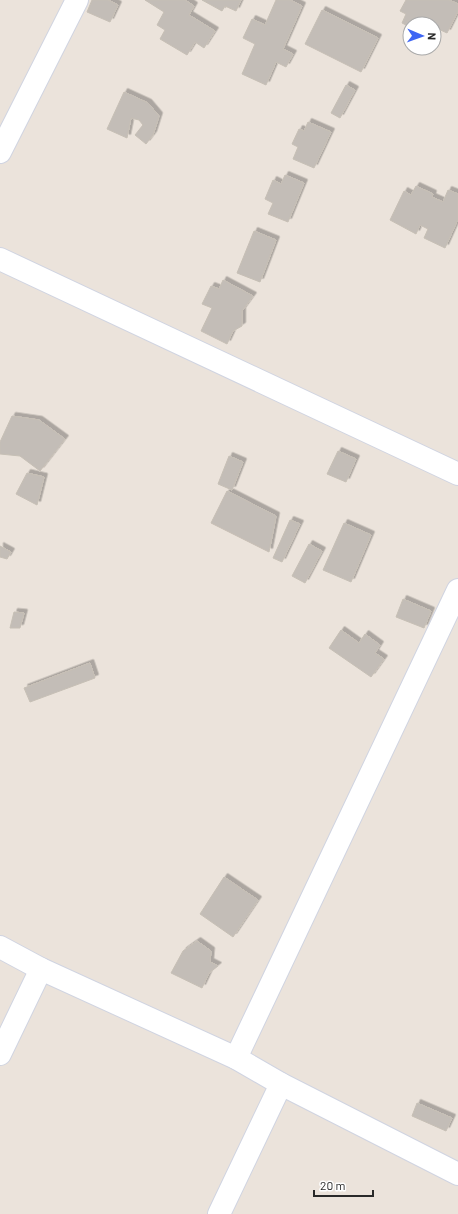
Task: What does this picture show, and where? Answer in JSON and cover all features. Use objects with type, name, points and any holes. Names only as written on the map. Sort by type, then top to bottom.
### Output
[{"type":"street","points":[[0,152],[76,0]]},
{"type":"street","points":[[0,258],[458,474]]},
{"type":"street","points":[[236,1058],[458,590]]},
{"type":"street","points":[[0,947],[41,969],[236,1058],[280,1084],[458,1174]]},
{"type":"street","points":[[0,1054],[41,969]]},
{"type":"street","points":[[219,1214],[280,1084]]},
{"type":"building","points":[[92,0],[108,0],[118,5],[110,22],[87,12]]},
{"type":"building","points":[[145,0],[185,0],[194,6],[189,15],[215,31],[204,48],[195,42],[187,55],[160,39],[165,30],[157,25],[164,12]]},
{"type":"building","points":[[202,0],[241,0],[236,11],[225,6],[222,11]]},
{"type":"building","points":[[276,0],[290,0],[302,6],[283,49],[293,54],[286,67],[276,62],[266,85],[242,74],[255,44],[243,38],[252,19],[265,25]]},
{"type":"building","points":[[406,0],[449,0],[458,4],[458,11],[447,33],[442,31],[442,16],[405,16],[406,14],[400,11]]},
{"type":"building","points":[[322,10],[378,38],[361,72],[305,44]]},
{"type":"building","points":[[346,85],[355,90],[340,118],[331,113]]},
{"type":"building","points":[[124,92],[148,103],[159,116],[153,135],[146,144],[135,135],[143,125],[139,120],[131,118],[127,138],[107,129]]},
{"type":"building","points":[[308,122],[331,132],[314,168],[293,159],[298,147],[292,144],[299,129],[304,131]]},
{"type":"building","points":[[285,175],[304,183],[288,222],[268,214],[273,203],[265,199],[273,180],[281,184]]},
{"type":"building","points":[[416,186],[433,194],[432,197],[443,202],[448,190],[458,194],[458,219],[445,248],[424,238],[428,229],[420,225],[416,234],[390,220],[404,191],[411,195]]},
{"type":"building","points":[[254,231],[276,240],[260,282],[237,273]]},
{"type":"building","points":[[223,280],[253,296],[242,311],[242,326],[233,331],[227,344],[201,331],[212,308],[202,304],[211,286],[219,289]]},
{"type":"building","points":[[12,416],[39,420],[65,439],[40,471],[20,456],[0,454],[0,442]]},
{"type":"building","points":[[338,451],[356,459],[346,482],[327,474]]},
{"type":"building","points":[[229,456],[243,462],[232,490],[218,484]]},
{"type":"building","points":[[27,473],[44,477],[37,505],[16,494]]},
{"type":"building","points":[[227,491],[276,516],[269,552],[211,523]]},
{"type":"building","points":[[290,520],[300,524],[282,562],[273,558]]},
{"type":"building","points":[[344,523],[371,535],[351,582],[323,570]]},
{"type":"building","points":[[309,544],[322,551],[305,583],[292,576]]},
{"type":"building","points":[[0,546],[11,552],[7,559],[0,557]]},
{"type":"building","points":[[403,599],[431,611],[424,628],[396,617]]},
{"type":"building","points":[[14,612],[24,613],[20,628],[10,628]]},
{"type":"building","points":[[341,630],[359,643],[365,634],[380,645],[375,653],[384,659],[371,677],[329,648]]},
{"type":"building","points":[[90,663],[95,678],[30,702],[24,688]]},
{"type":"building","points":[[224,877],[258,900],[233,937],[200,914]]},
{"type":"building","points":[[197,941],[211,951],[210,962],[218,966],[209,973],[202,988],[171,973],[183,951]]},
{"type":"building","points":[[417,1103],[452,1118],[446,1131],[412,1116]]}]
